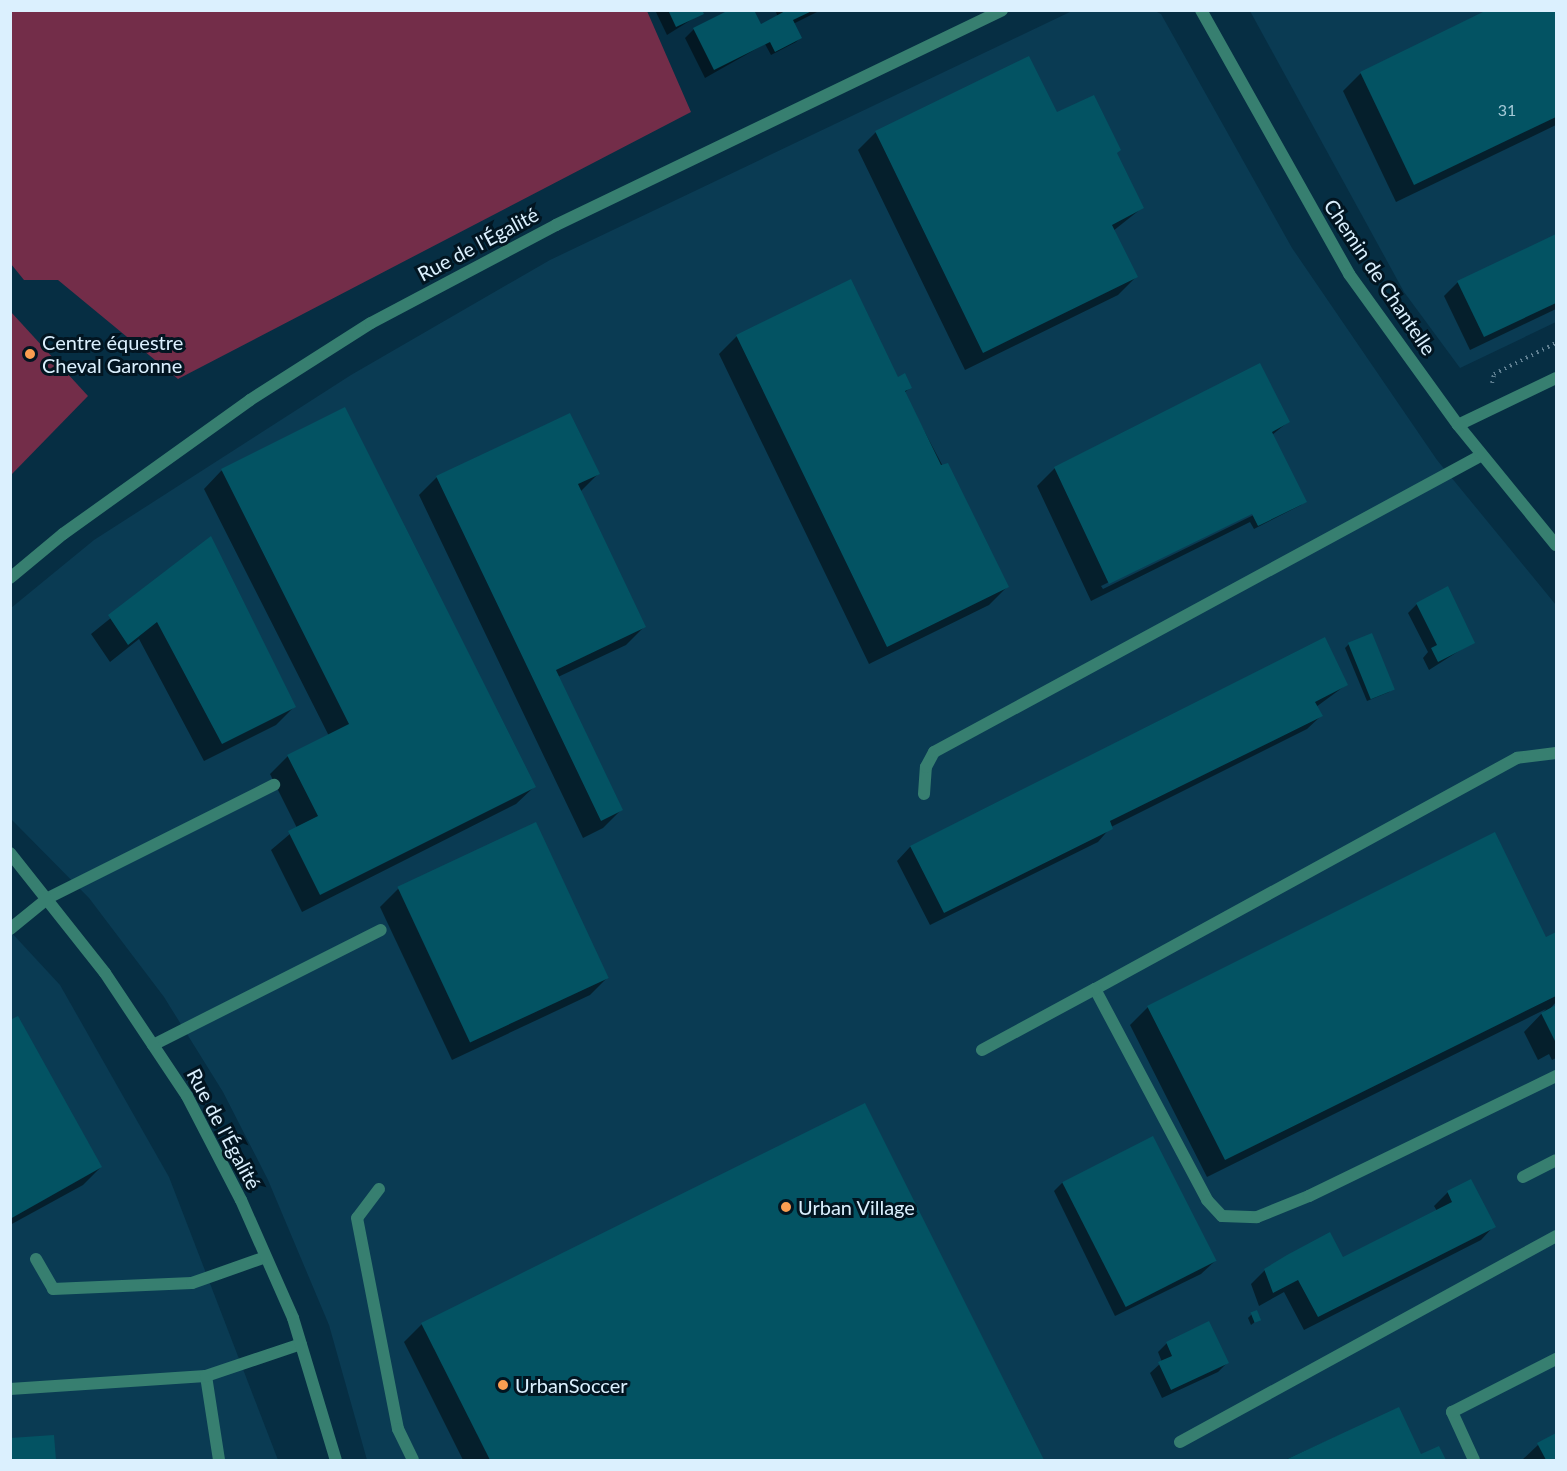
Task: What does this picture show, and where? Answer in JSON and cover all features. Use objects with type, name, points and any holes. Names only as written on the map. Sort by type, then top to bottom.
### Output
[{"type":"street","name":"Rue de l'Égalité","points":[[10,578],[63,534],[250,400],[370,323],[556,225],[1002,10]]},
{"type":"street","name":"Chemin de Chantelle","points":[[1201,10],[1349,274],[1458,425],[1557,545]]},
{"type":"street","points":[[1458,425],[1557,378]]},
{"type":"street","points":[[924,794],[926,767],[934,752],[1482,455]]},
{"type":"street","points":[[982,1050],[1517,758],[1557,753]]},
{"type":"street","points":[[10,929],[48,898],[274,785]]},
{"type":"street","name":"Rue de l'Égalité","points":[[10,853],[48,898],[187,1096],[241,1200],[266,1257],[301,1344],[336,1461]]},
{"type":"street","points":[[153,1045],[381,930]]},
{"type":"street","points":[[1095,989],[1207,1200],[1222,1216],[1257,1217],[1309,1196],[1557,1076]]},
{"type":"street","points":[[1523,1177],[1557,1160]]},
{"type":"street","points":[[379,1189],[357,1218],[399,1429],[412,1461]]},
{"type":"street","points":[[1180,1442],[1557,1236]]},
{"type":"street","points":[[36,1259],[53,1289],[192,1283],[266,1257]]},
{"type":"street","points":[[10,1389],[206,1376],[301,1344]]},
{"type":"street","points":[[1474,1461],[1452,1412],[1557,1359]]},
{"type":"street","points":[[206,1376],[219,1461]]},
{"type":"shaded area","points":[[10,11],[647,11],[691,112],[178,379],[58,280],[24,280],[11,264]]},
{"type":"shaded area","points":[[1072,11],[1155,11],[1161,14],[1292,248],[1437,460],[1556,605],[1556,1460],[367,1460],[329,1325],[268,1180],[223,1092],[164,997],[89,898],[11,819],[11,608],[94,540],[351,375],[550,260]]},
{"type":"shaded area","points":[[1250,11],[1556,11],[1556,322],[1460,368],[1404,292]]},
{"type":"shaded area","name":"Centre équestre Cheval Garonne","points":[[11,312],[88,396],[11,475]]},
{"type":"shaded area","points":[[10,931],[60,985],[169,1177],[278,1460],[11,1460]]},
{"type":"building","points":[[668,10],[702,10],[704,14],[676,27]]},
{"type":"building","points":[[729,10],[754,10],[761,24],[787,10],[814,10],[793,20],[802,38],[775,52],[770,42],[714,70],[693,28]]},
{"type":"building","points":[[1487,10],[1556,10],[1556,117],[1414,185],[1360,72]]},
{"type":"building","points":[[1029,56],[1057,112],[1094,95],[1121,150],[1117,153],[1144,208],[1112,225],[1138,277],[983,353],[875,131]]},
{"type":"building","points":[[1556,234],[1556,303],[1484,337],[1457,281]]},
{"type":"building","points":[[851,279],[898,377],[905,373],[912,388],[905,391],[941,465],[948,463],[1009,587],[887,647],[736,335]]},
{"type":"building","points":[[1260,363],[1290,422],[1272,432],[1307,502],[1258,526],[1252,514],[1109,584],[1054,467]]},
{"type":"building","points":[[345,407],[536,787],[320,895],[288,831],[318,816],[287,755],[349,724],[221,469]]},
{"type":"building","points":[[570,413],[600,474],[578,484],[646,627],[556,670],[623,810],[601,821],[436,476]]},
{"type":"building","points":[[211,536],[296,707],[222,744],[157,622],[128,645],[108,615]]},
{"type":"building","points":[[1448,586],[1475,643],[1438,662],[1431,648],[1437,645],[1416,603]]},
{"type":"building","points":[[1372,633],[1395,690],[1371,699],[1348,643]]},
{"type":"building","points":[[1325,637],[1348,685],[1315,702],[1323,716],[1110,821],[1113,829],[944,913],[910,846]]},
{"type":"building","points":[[536,822],[609,978],[470,1043],[397,887]]},
{"type":"building","points":[[1495,832],[1546,937],[1556,932],[1556,996],[1225,1160],[1147,1006]]},
{"type":"building","points":[[1556,1005],[1556,1043],[1541,1013]]},
{"type":"building","points":[[18,1016],[102,1167],[10,1219],[10,1020]]},
{"type":"building","name":"Urban Village","points":[[865,1103],[1044,1460],[490,1460],[421,1323]]},
{"type":"building","points":[[1153,1136],[1217,1261],[1126,1307],[1062,1182]]},
{"type":"building","points":[[1471,1179],[1496,1227],[1318,1317],[1298,1280],[1273,1293],[1264,1269],[1287,1255],[1330,1232],[1343,1257],[1452,1202],[1447,1191]]},
{"type":"building","points":[[1257,1310],[1261,1320],[1255,1323],[1251,1313]]},
{"type":"building","points":[[1209,1321],[1229,1363],[1171,1390],[1158,1362],[1172,1356],[1166,1342]]},
{"type":"building","points":[[1399,1407],[1421,1454],[1439,1446],[1446,1460],[1285,1460]]},
{"type":"building","points":[[1556,1433],[1556,1460],[1546,1460],[1537,1443]]},
{"type":"building","points":[[54,1435],[56,1460],[10,1460],[10,1438]]},
{"type":"place","name":"Centre équestre Cheval Garonne","points":[[30,354]]},
{"type":"place","name":"Urban Village","points":[[786,1207]]},
{"type":"place","name":"UrbanSoccer","points":[[503,1385]]}]
